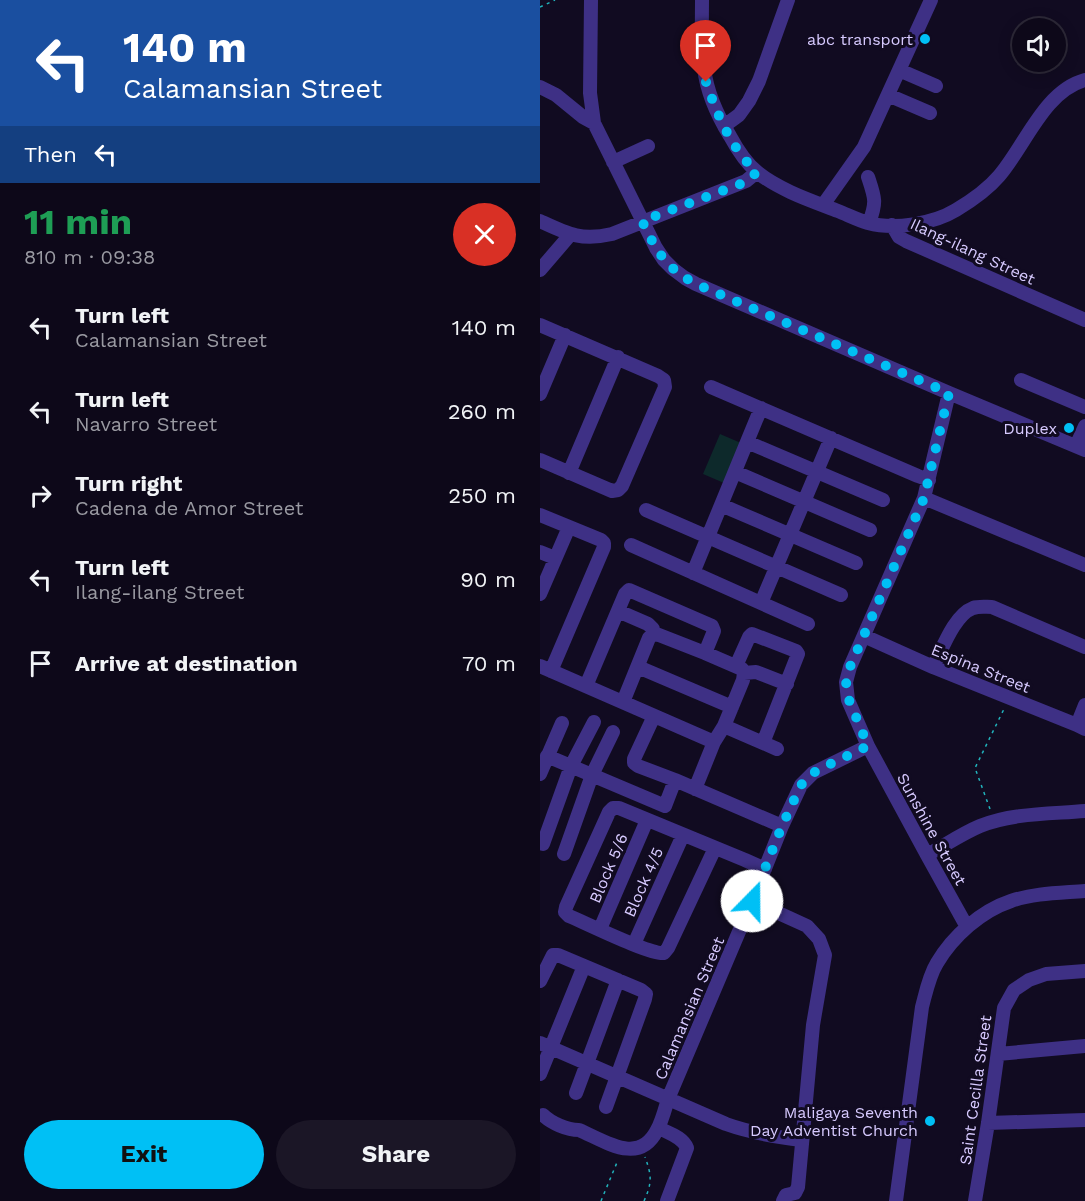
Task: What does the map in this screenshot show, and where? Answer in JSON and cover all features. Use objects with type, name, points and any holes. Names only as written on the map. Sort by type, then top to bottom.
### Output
[{"type":"street","points":[[591,0],[590,93],[594,123],[642,221],[664,260],[685,278],[1081,448],[1085,426]]},
{"type":"street","name":"Ilang-ilang Street","points":[[702,0],[706,82],[724,126],[742,156],[757,172],[780,186],[823,205],[869,223],[892,225],[899,237],[906,242],[1085,321]]},
{"type":"street","points":[[724,126],[739,115],[749,101],[759,81],[788,0]]},
{"type":"street","points":[[823,205],[864,147],[931,0]]},
{"type":"street","points":[[899,70],[936,86]]},
{"type":"street","points":[[892,225],[929,221],[950,213],[968,202],[998,178],[1048,105],[1059,93],[1085,80]]},
{"type":"street","points":[[540,87],[556,95],[594,123]]},
{"type":"street","points":[[888,95],[930,113]]},
{"type":"street","points":[[613,162],[648,146]]},
{"type":"street","points":[[540,221],[570,235],[592,237],[612,234],[746,182],[757,172]]},
{"type":"street","points":[[868,177],[875,198],[869,223]]},
{"type":"street","points":[[540,270],[570,235]]},
{"type":"street","points":[[540,325],[658,375],[664,380],[665,387],[622,486],[618,490],[612,491],[540,460]]},
{"type":"street","points":[[540,394],[565,335]]},
{"type":"street","points":[[569,472],[618,357]]},
{"type":"street","points":[[1021,380],[1085,407]]},
{"type":"street","points":[[711,387],[929,480]]},
{"type":"street","points":[[868,746],[849,700],[846,682],[850,667],[924,498],[949,393]]},
{"type":"street","points":[[693,573],[761,408]]},
{"type":"street","points":[[761,603],[831,438]]},
{"type":"street","points":[[747,442],[883,500]]},
{"type":"street","points":[[735,472],[870,530]]},
{"type":"street","points":[[924,498],[1085,565]]},
{"type":"street","points":[[721,504],[855,563]]},
{"type":"street","points":[[646,510],[841,595]]},
{"type":"street","points":[[540,515],[604,543],[546,669],[714,742]]},
{"type":"street","points":[[540,594],[569,527]]},
{"type":"street","points":[[631,546],[808,624]]},
{"type":"street","points":[[540,552],[555,558]]},
{"type":"street","points":[[585,686],[628,590],[709,624],[714,631],[705,653]]},
{"type":"street","points":[[933,667],[959,618],[971,609],[980,607],[992,607],[1085,647]]},
{"type":"street","points":[[618,611],[648,624],[653,629],[653,634]]},
{"type":"street","points":[[653,634],[705,653],[740,670],[760,673],[787,684]]},
{"type":"street","points":[[623,702],[649,638],[653,634]]},
{"type":"street","points":[[695,789],[743,680],[740,670],[749,637],[752,634],[796,651],[798,654],[763,743]]},
{"type":"street","name":"Espina Street","points":[[864,636],[933,667],[1081,727]]},
{"type":"street","points":[[638,667],[732,707]]},
{"type":"street","points":[[1081,727],[1085,705]]},
{"type":"street","points":[[654,716],[634,763],[782,826]]},
{"type":"street","points":[[543,843],[571,766],[594,722]]},
{"type":"street","points":[[540,774],[562,723]]},
{"type":"street","points":[[724,726],[777,749]]},
{"type":"street","points":[[564,854],[592,775],[613,732]]},
{"type":"street","name":"Calamansian Street","points":[[658,1128],[668,1099],[801,785],[813,773],[868,746]]},
{"type":"street","name":"Sunshine Street","points":[[868,746],[967,927]]},
{"type":"street","points":[[547,756],[665,806],[675,780]]},
{"type":"street","points":[[715,848],[664,953],[658,954],[569,916],[565,912],[613,808],[619,808],[647,820],[715,848],[765,869]]},
{"type":"street","points":[[927,855],[979,826],[995,821],[1014,817],[1085,811]]},
{"type":"street","name":"Block 5/6","points":[[600,929],[647,820]]},
{"type":"street","name":"Block 4/5","points":[[634,944],[683,835]]},
{"type":"street","points":[[896,1201],[922,1007],[928,982],[936,964],[967,927],[995,908],[1009,902],[1036,896],[1085,891]]},
{"type":"street","points":[[752,901],[807,926],[819,939],[825,954],[813,1025],[798,1187],[795,1192],[786,1195],[783,1201]]},
{"type":"street","points":[[540,981],[553,955],[558,955],[646,994],[606,1107]]},
{"type":"street","points":[[540,1074],[545,1045],[584,966]]},
{"type":"street","name":"Saint Cecilla Street","points":[[975,1201],[1004,1008],[1014,990],[1029,980],[1046,974],[1085,971]]},
{"type":"street","points":[[576,1093],[618,980]]},
{"type":"street","points":[[545,1045],[726,1124],[765,1135],[802,1140]]},
{"type":"street","points":[[998,1054],[1085,1046]]},
{"type":"street","points":[[542,1114],[550,1114],[574,1125],[579,1130],[623,1149],[641,1148],[648,1144],[658,1128],[680,1138],[687,1148],[667,1201]]},
{"type":"street","points":[[988,1123],[1085,1120]]},
{"type":"path","points":[[540,7],[555,0]]},
{"type":"path","points":[[995,821],[975,768],[1010,697]]},
{"type":"path","points":[[641,1148],[651,1179],[644,1201]]},
{"type":"path","points":[[601,1201],[623,1149]]},
{"type":"green space","points":[[720,434],[741,443],[724,483],[703,474]]},
{"type":"place","name":"abc transport","points":[[925,39]]},
{"type":"place","name":"Duplex","points":[[1069,428]]},
{"type":"place","name":"Maligaya Seventh Day Adventist Church","points":[[930,1121]]},
{"type":"route","points":[[706,82],[724,126],[742,156],[757,172],[746,182],[642,221],[664,260],[696,284],[949,393],[924,498],[850,667],[846,682],[849,700],[868,746],[813,773],[801,785],[752,901]]}]
